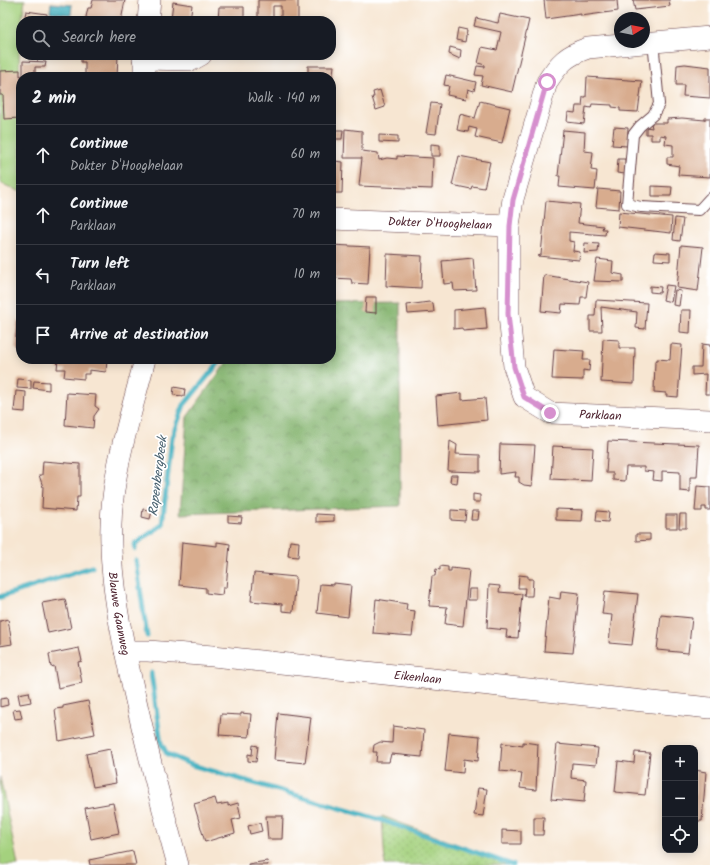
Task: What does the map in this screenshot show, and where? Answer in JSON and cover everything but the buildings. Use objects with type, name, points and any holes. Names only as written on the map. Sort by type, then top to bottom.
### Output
[{"type":"street","points":[[148,16],[150,0]]},
{"type":"street","name":"Dokter D'Hooghelaan","points":[[336,219],[510,226],[513,200],[547,82],[562,62],[572,54],[588,48],[710,37]]},
{"type":"street","points":[[144,64],[192,60]]},
{"type":"street","name":"Parklaan","points":[[510,226],[508,314],[514,367],[524,397],[550,413],[710,420]]},
{"type":"street","name":"Blauwe Gaanweg","points":[[144,364],[115,482],[110,525],[116,605],[125,651],[150,762],[178,865]]},
{"type":"street","name":"Eikenlaan","points":[[125,651],[148,651],[213,656],[710,708]]},
{"type":"lane","points":[[653,41],[659,104],[653,115],[640,126],[633,135],[627,204],[641,207],[699,210],[710,198]]},
{"type":"green space","points":[[0,0],[25,0],[23,16],[16,16],[16,60],[19,60],[19,72],[16,72],[16,190],[0,183]]},
{"type":"green space","points":[[400,303],[400,506],[180,514],[187,417],[225,364],[336,364],[336,304]]},
{"type":"green space","points":[[0,777],[18,865],[0,865]]},
{"type":"green space","points":[[382,816],[513,865],[385,865]]},
{"type":"water","points":[[51,3],[72,5],[71,15],[50,12]]},
{"type":"waterway","name":"Rapenbergbeek","points":[[135,549],[135,544],[162,525],[172,437],[184,405],[218,364]]},
{"type":"waterway","points":[[136,560],[147,636]]},
{"type":"waterway","name":"Rapenbergbeek","points":[[0,597],[92,567]]},
{"type":"waterway","points":[[151,673],[161,743],[167,754],[192,765],[381,820],[513,865]]},
{"type":"route","points":[[547,82],[513,200],[510,226],[508,314],[514,367],[524,397],[550,413]]}]
